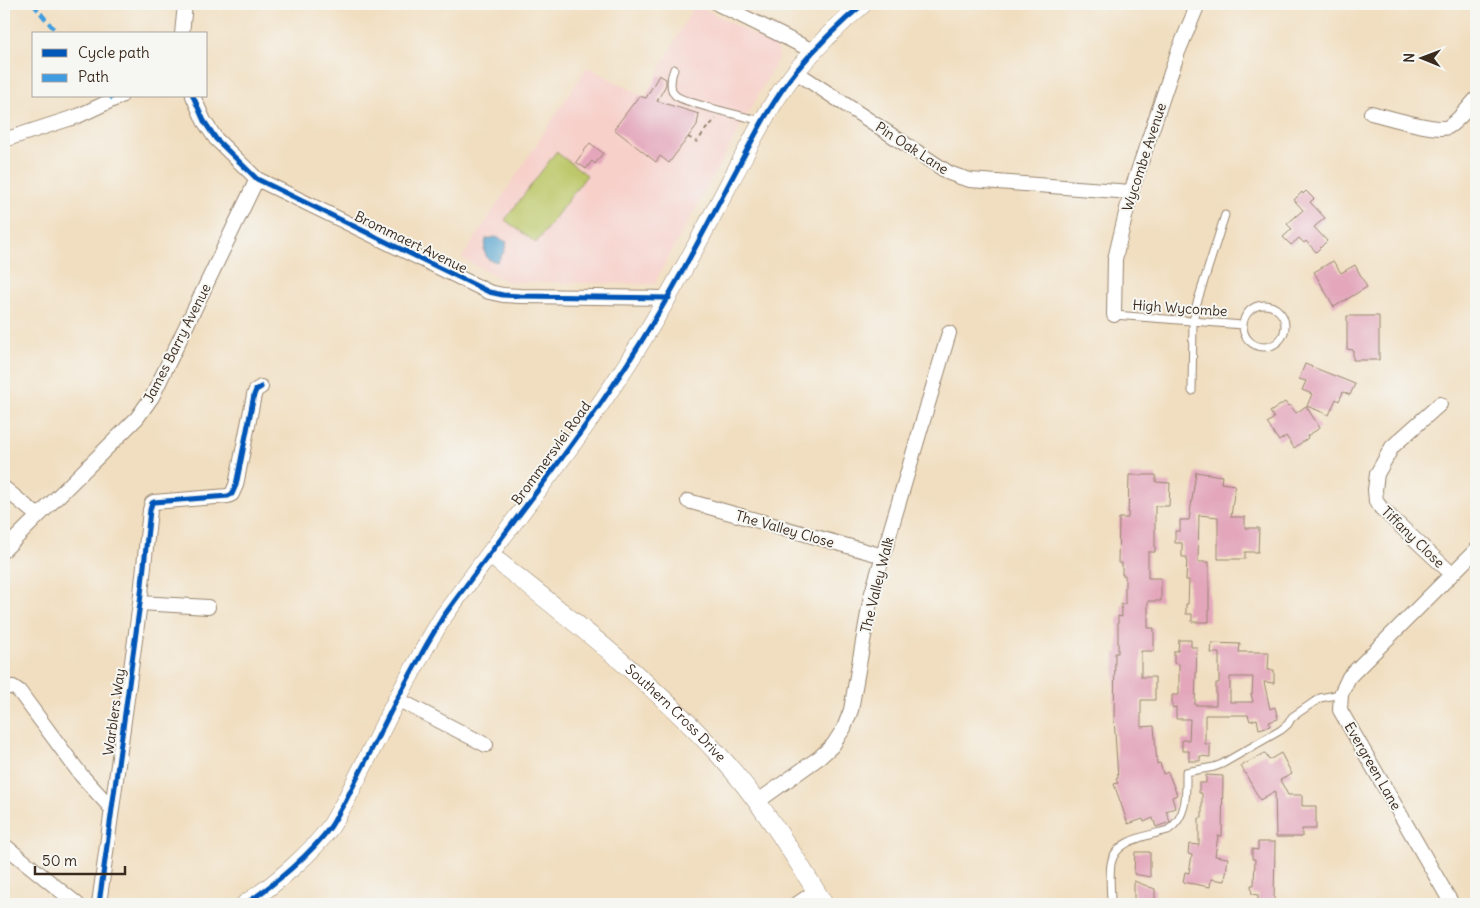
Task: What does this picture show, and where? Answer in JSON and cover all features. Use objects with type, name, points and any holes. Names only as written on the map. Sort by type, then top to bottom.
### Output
[{"type":"street","points":[[182,32],[185,4]]},
{"type":"street","points":[[718,4],[814,51]]},
{"type":"street","name":"Brommersvlei Road","points":[[252,902],[290,869],[318,842],[331,826],[427,644],[444,617],[592,416],[632,357],[669,298],[763,121],[796,72],[839,24],[863,4]]},
{"type":"street","name":"Wycombe Avenue","points":[[1114,316],[1115,259],[1131,192],[1178,52],[1198,4]]},
{"type":"street","name":"Pin Oak Lane","points":[[796,72],[949,173],[960,178],[1131,192]]},
{"type":"street","points":[[4,140],[78,116],[117,98]]},
{"type":"street","name":"Brommaert Avenue","points":[[194,98],[204,121],[216,139],[258,180],[488,292],[520,296],[669,298]]},
{"type":"street","points":[[1371,113],[1436,129],[1447,127],[1453,123],[1476,99]]},
{"type":"street","name":"James Barry Avenue","points":[[4,550],[137,418],[152,397],[258,180]]},
{"type":"street","name":"The Valley Walk","points":[[757,802],[820,757],[833,745],[844,728],[851,710],[871,596],[949,333]]},
{"type":"street","name":"Warblers Way","points":[[99,904],[152,503],[228,496],[232,494],[236,485],[254,395],[256,390],[261,387]]},
{"type":"street","name":"Tiffany Close","points":[[1440,404],[1392,447],[1377,474],[1375,490],[1376,501],[1381,508],[1452,574]]},
{"type":"street","points":[[4,488],[38,516]]},
{"type":"street","name":"The Valley Close","points":[[688,501],[883,556]]},
{"type":"street","points":[[1341,694],[1349,677],[1476,550]]},
{"type":"street","name":"Southern Cross Drive","points":[[490,555],[619,658],[674,708],[720,756],[757,802],[820,898]]},
{"type":"street","points":[[140,603],[208,607]]},
{"type":"street","points":[[4,687],[13,686],[19,692],[81,775],[112,810]]},
{"type":"street","name":"Evergreen Lane","points":[[1341,694],[1340,710],[1452,904]]},
{"type":"street","points":[[397,699],[486,745]]},
{"type":"street","points":[[4,846],[77,904]]},
{"type":"street","points":[[797,904],[820,898]]},
{"type":"lane","points":[[674,69],[671,82],[673,94],[676,96],[763,121]]},
{"type":"lane","points":[[1192,391],[1193,322],[1196,306],[1225,215]]},
{"type":"lane","name":"High Wycombe","points":[[1261,304],[1270,305],[1278,310],[1284,317],[1286,326],[1283,336],[1277,343],[1268,347],[1250,342],[1245,334],[1243,325],[1246,316],[1252,308],[1261,304]]},
{"type":"lane","name":"High Wycombe","points":[[1114,316],[1243,325]]},
{"type":"lane","points":[[1111,904],[1111,865],[1114,855],[1119,848],[1128,842],[1168,830],[1174,826],[1185,806],[1186,772],[1222,764],[1281,730],[1288,724],[1292,716],[1320,698],[1341,694]]},
{"type":"path","points":[[688,137],[697,142],[716,119],[719,109]]},
{"type":"shaded area","points":[[695,4],[777,47],[779,57],[654,284],[508,282],[462,258],[587,67],[645,97]]},
{"type":"green space","points":[[556,152],[587,175],[536,243],[505,220]]},
{"type":"water","points":[[496,237],[507,242],[504,252],[497,262],[488,259],[484,251],[486,239]]},
{"type":"building","points":[[659,75],[666,79],[666,85],[657,101],[699,114],[697,125],[669,163],[660,156],[656,162],[614,129],[639,96],[646,98]]},
{"type":"building","points":[[590,143],[603,153],[595,164],[592,161],[586,169],[576,162]]},
{"type":"building","points":[[1306,191],[1314,199],[1310,202],[1325,218],[1314,227],[1327,241],[1316,252],[1306,241],[1304,243],[1299,238],[1291,245],[1283,237],[1292,229],[1287,224],[1303,210],[1294,200],[1302,192],[1303,194]]},
{"type":"building","points":[[1333,261],[1341,273],[1355,265],[1367,287],[1334,307],[1314,272]]},
{"type":"building","points":[[1347,316],[1379,316],[1379,360],[1353,360],[1353,350],[1347,349]]},
{"type":"building","points":[[1305,364],[1355,384],[1350,395],[1343,392],[1339,401],[1336,399],[1329,415],[1307,406],[1312,394],[1302,390],[1306,381],[1299,379]]},
{"type":"building","points":[[1285,402],[1296,413],[1306,406],[1320,428],[1307,436],[1308,438],[1294,448],[1286,436],[1279,441],[1267,423],[1274,418],[1270,412]]},
{"type":"building","points":[[1196,472],[1222,476],[1221,483],[1235,485],[1231,517],[1245,517],[1245,528],[1259,528],[1258,552],[1245,552],[1245,559],[1218,559],[1218,517],[1199,515],[1198,562],[1209,562],[1209,622],[1192,622],[1192,614],[1186,614],[1189,580],[1186,580],[1187,557],[1182,557],[1182,543],[1175,543],[1175,531],[1180,531],[1180,520],[1189,520]]},
{"type":"building","points":[[1129,475],[1156,475],[1156,482],[1170,483],[1169,506],[1155,506],[1155,552],[1148,552],[1148,578],[1161,578],[1161,601],[1148,601],[1148,628],[1154,628],[1154,651],[1141,651],[1141,677],[1155,677],[1155,700],[1141,700],[1141,727],[1154,726],[1157,764],[1160,763],[1163,774],[1168,772],[1177,795],[1172,797],[1175,808],[1166,811],[1170,822],[1156,827],[1153,818],[1144,822],[1143,819],[1128,824],[1114,784],[1118,783],[1116,779],[1118,778],[1114,718],[1115,653],[1118,653],[1118,616],[1122,617],[1121,604],[1125,604],[1125,575],[1122,575],[1122,563],[1118,563],[1119,518],[1128,518]]},
{"type":"building","points":[[1179,640],[1191,640],[1191,647],[1197,647],[1195,705],[1216,705],[1216,683],[1219,683],[1219,653],[1211,653],[1212,643],[1240,644],[1239,652],[1269,652],[1268,670],[1274,670],[1274,683],[1264,682],[1270,709],[1275,707],[1278,719],[1269,722],[1270,726],[1259,729],[1257,719],[1250,721],[1248,715],[1205,715],[1205,744],[1210,744],[1210,757],[1200,756],[1200,761],[1189,761],[1189,751],[1182,751],[1182,740],[1189,740],[1190,719],[1176,719],[1176,707],[1172,708],[1172,695],[1179,695],[1179,664],[1174,663],[1174,651],[1178,651]],"holes":[[[1230,677],[1253,677],[1251,694],[1253,702],[1230,702]]]},
{"type":"building","points":[[1265,753],[1269,760],[1281,753],[1292,774],[1280,780],[1288,795],[1302,795],[1302,806],[1316,806],[1316,829],[1302,829],[1302,837],[1276,837],[1275,791],[1260,800],[1241,766]]},
{"type":"building","points":[[1206,775],[1223,776],[1222,836],[1218,836],[1215,856],[1228,858],[1225,881],[1211,879],[1210,887],[1183,882],[1185,872],[1189,873],[1192,855],[1188,854],[1189,844],[1199,845],[1199,818],[1202,818],[1202,793],[1199,793],[1199,783],[1206,783]]},
{"type":"building","points":[[1258,842],[1275,842],[1274,903],[1258,902],[1258,895],[1252,894],[1251,885],[1254,885],[1255,859],[1252,859],[1252,849],[1258,850]]},
{"type":"building","points":[[1135,852],[1150,852],[1150,877],[1134,874]]},
{"type":"building","points":[[1134,881],[1155,889],[1155,904],[1134,904]]},
{"type":"marked path","points":[[33,4],[56,32]]},
{"type":"cycle path","points":[[245,904],[268,888],[291,868],[331,826],[397,699],[443,617],[570,447],[618,378],[676,282],[778,96],[812,52],[863,4]]},
{"type":"cycle path","points":[[194,98],[204,121],[216,139],[257,179],[489,292],[520,296],[669,298]]},
{"type":"cycle path","points":[[99,904],[152,503],[228,496],[232,494],[236,485],[254,395],[256,390],[261,387]]}]
